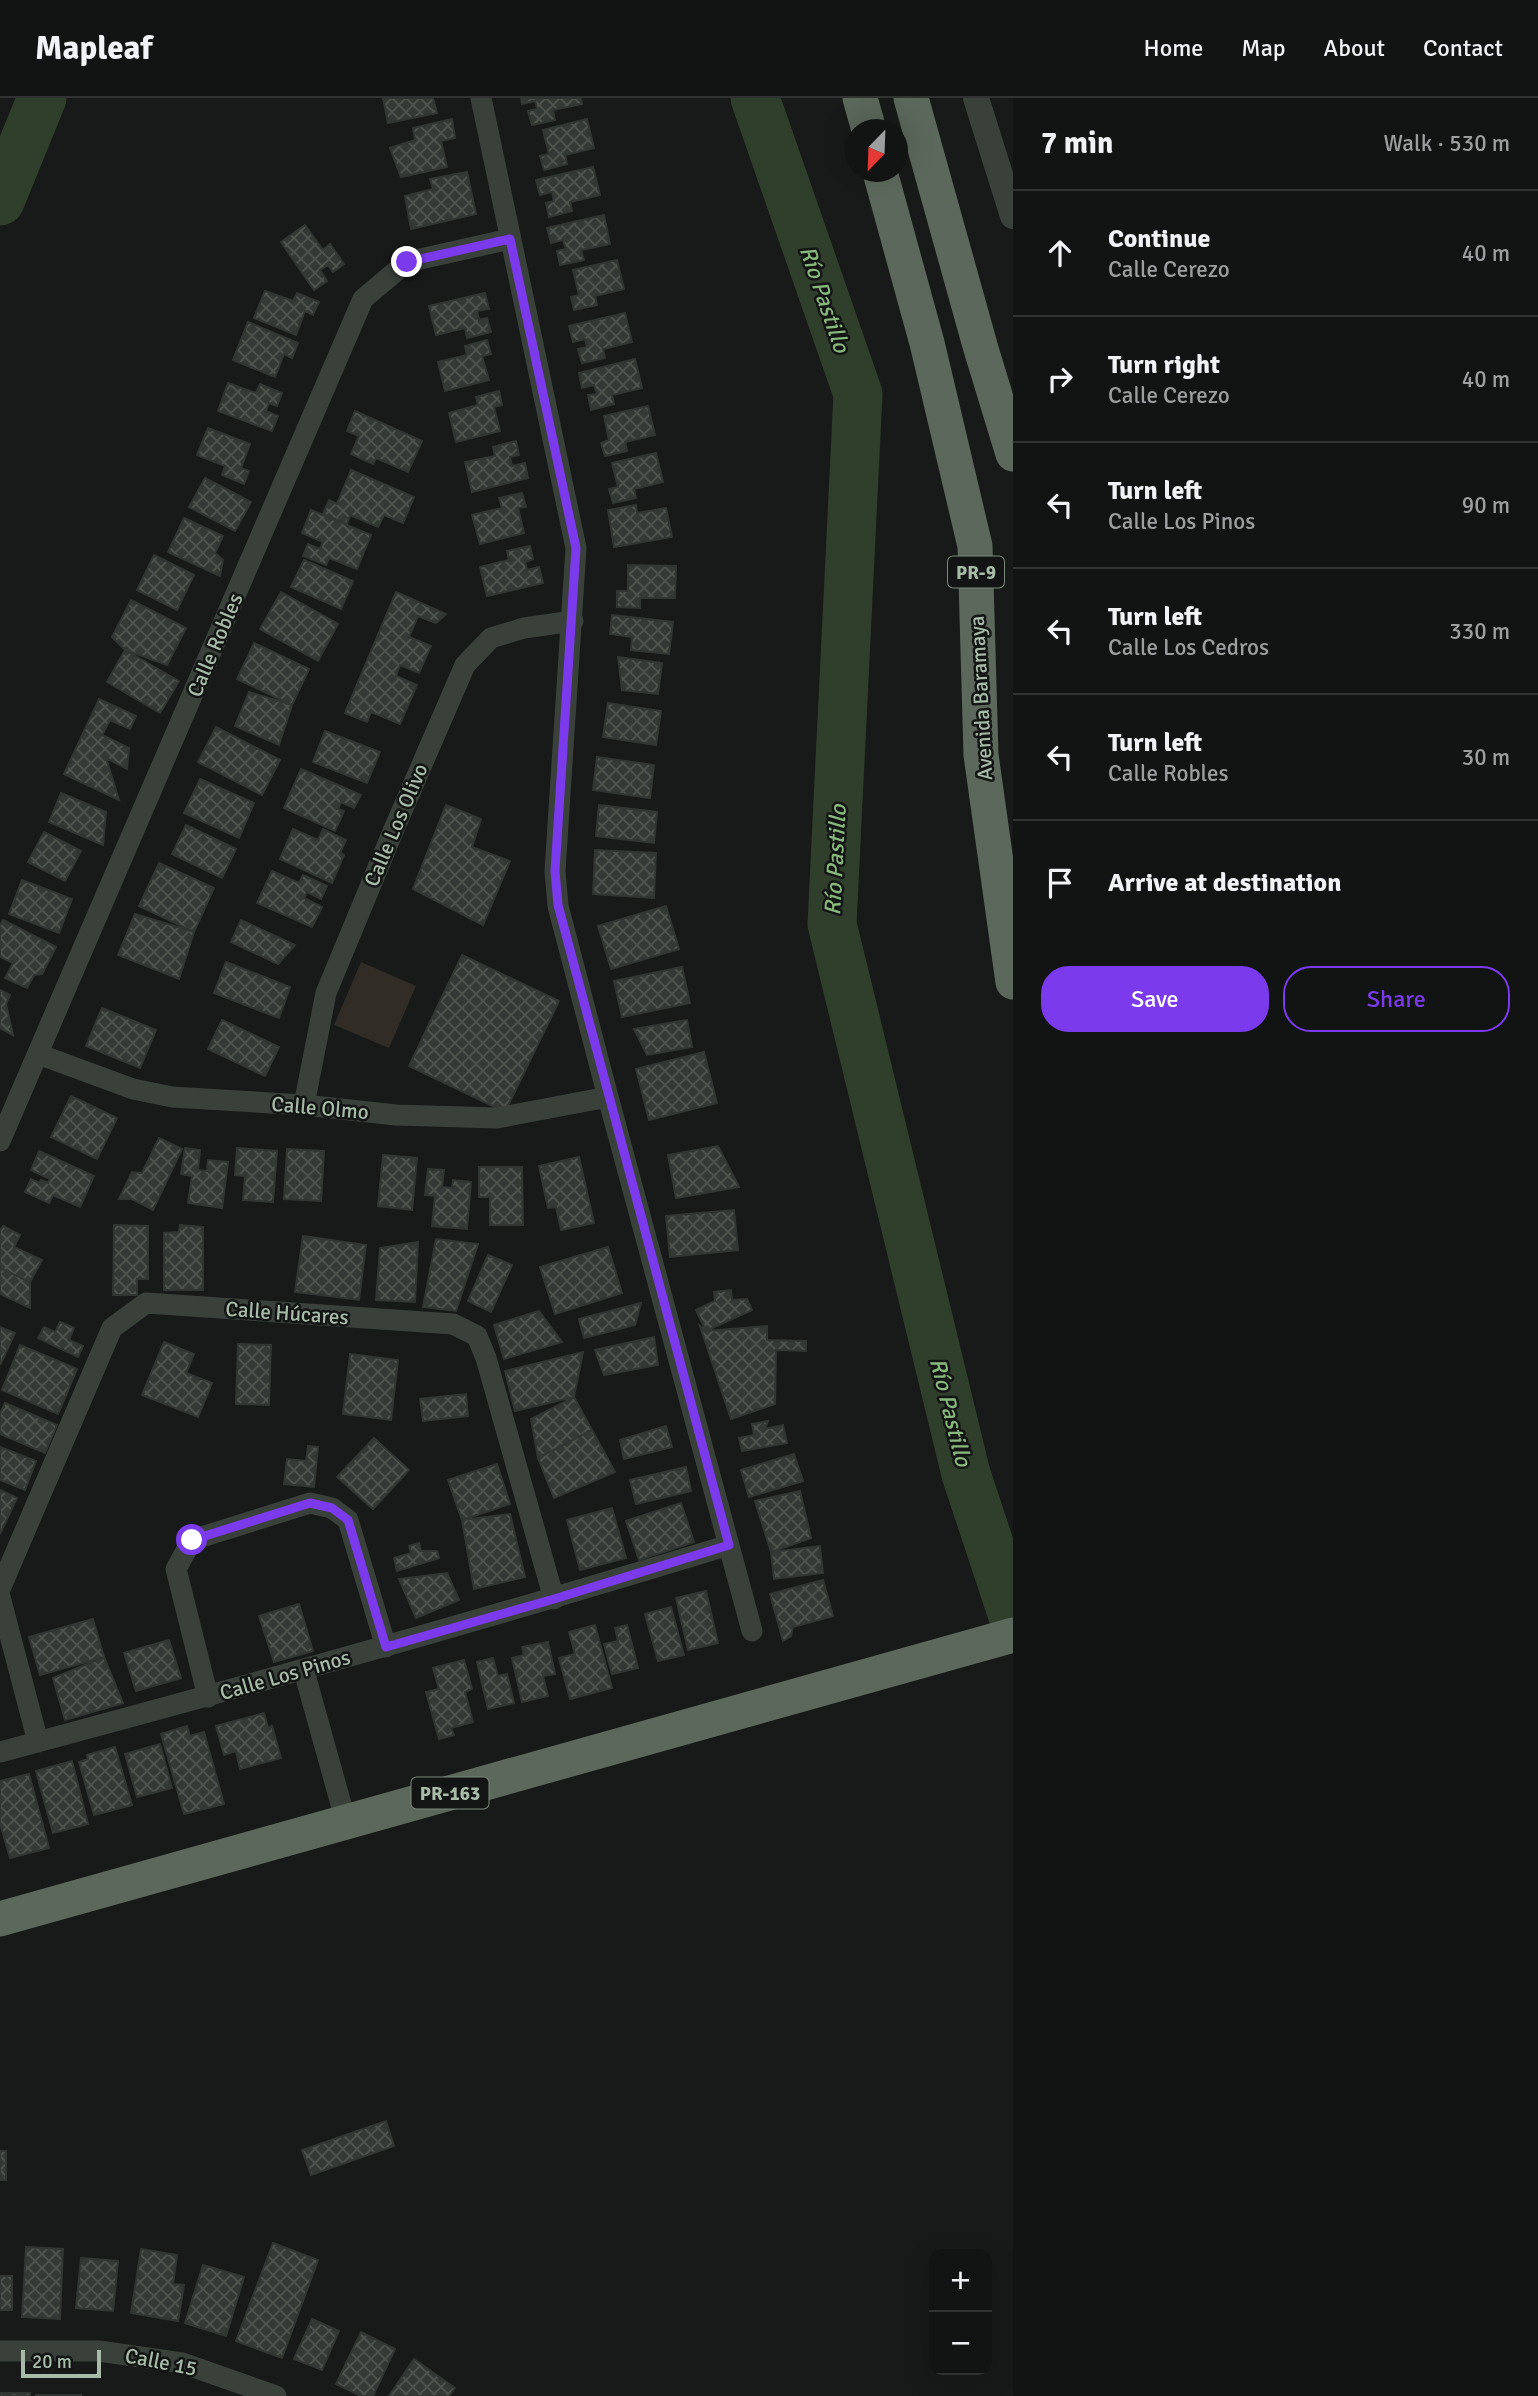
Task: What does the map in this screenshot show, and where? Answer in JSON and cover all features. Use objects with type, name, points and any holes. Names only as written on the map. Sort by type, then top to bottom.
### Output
[{"type":"highway","points":[[860,98],[866,119]]},
{"type":"highway","points":[[911,98],[1013,454]]},
{"type":"highway","name":"Avenida Baramaya","points":[[883,182],[927,342],[975,546],[981,755],[1013,982]]},
{"type":"highway","name":"PR-163","points":[[0,1919],[1013,1635]]},
{"type":"street","points":[[481,98],[576,548],[555,871],[558,905],[752,1631]]},
{"type":"street","points":[[976,98],[1013,216]]},
{"type":"street","name":"Calle Robles","points":[[0,1141],[363,299],[407,262],[510,239]]},
{"type":"street","name":"Calle Los Olivo","points":[[304,1105],[326,993],[465,665],[491,638],[524,628],[573,621]]},
{"type":"street","name":"Calle Olmo","points":[[38,1054],[133,1089],[172,1097],[304,1105],[396,1115],[497,1118],[608,1097]]},
{"type":"street","name":"Calle Húcares","points":[[0,1589],[112,1328],[146,1303],[453,1324],[477,1336],[486,1358],[554,1599]]},
{"type":"street","points":[[208,1697],[176,1569],[192,1540],[310,1503],[332,1508],[348,1520],[386,1647]]},
{"type":"street","name":"Calle Los Pinos","points":[[0,1752],[304,1671],[729,1545]]},
{"type":"street","points":[[0,1597],[38,1742]]},
{"type":"street","points":[[304,1671],[346,1822]]},
{"type":"street","name":"Calle 15","points":[[0,2351],[99,2351],[182,2363],[276,2396]]},
{"type":"shaded area","points":[[361,962],[416,986],[389,1048],[334,1025]]},
{"type":"building","points":[[383,98],[433,98],[437,113],[388,123]]},
{"type":"building","points":[[521,98],[581,98],[582,104],[553,110],[555,120],[532,125],[528,111],[537,109],[535,101],[522,104]]},
{"type":"building","points":[[452,119],[455,138],[441,141],[447,167],[401,177],[390,148],[415,140],[413,128]]},
{"type":"building","points":[[587,119],[594,148],[565,155],[567,164],[544,170],[540,156],[549,154],[543,130]]},
{"type":"building","points":[[593,167],[600,195],[570,202],[572,211],[549,217],[546,203],[554,201],[552,192],[540,195],[536,180]]},
{"type":"building","points":[[467,172],[476,214],[411,229],[405,196],[433,189],[430,179]]},
{"type":"building","points":[[604,215],[610,244],[581,250],[584,260],[560,265],[557,251],[566,249],[563,240],[551,243],[547,228]]},
{"type":"building","points":[[305,225],[323,250],[330,244],[344,264],[333,272],[328,265],[320,270],[327,281],[314,290],[281,242]]},
{"type":"building","points":[[617,260],[624,289],[595,296],[597,305],[574,310],[571,297],[579,295],[573,270]]},
{"type":"building","points":[[265,291],[293,301],[297,293],[319,302],[313,315],[305,311],[296,335],[254,318]]},
{"type":"building","points":[[485,293],[489,309],[477,311],[479,320],[487,318],[491,332],[467,338],[465,328],[436,335],[429,306]]},
{"type":"building","points":[[625,313],[632,342],[603,349],[605,358],[582,363],[578,349],[587,347],[585,339],[573,342],[569,326]]},
{"type":"building","points":[[248,322],[298,343],[292,358],[284,354],[275,377],[233,360]]},
{"type":"building","points":[[487,340],[491,354],[482,356],[489,380],[445,391],[438,362],[467,355],[465,346]]},
{"type":"building","points":[[635,359],[642,388],[612,395],[614,404],[591,410],[588,395],[597,394],[594,385],[582,388],[579,373]]},
{"type":"building","points":[[228,383],[256,393],[260,384],[282,393],[277,406],[269,403],[266,411],[278,416],[272,431],[218,411]]},
{"type":"building","points":[[499,391],[502,405],[494,407],[500,431],[456,442],[449,413],[478,405],[476,397]]},
{"type":"building","points":[[648,406],[655,435],[625,442],[627,451],[605,456],[601,443],[609,440],[604,416]]},
{"type":"building","points":[[355,411],[422,441],[408,472],[376,458],[373,464],[351,454],[359,436],[347,431]]},
{"type":"building","points":[[208,428],[250,444],[241,468],[249,471],[244,484],[222,475],[225,466],[197,455]]},
{"type":"building","points":[[516,441],[519,455],[510,457],[512,466],[525,463],[528,478],[472,492],[465,462],[495,456],[493,447]]},
{"type":"building","points":[[656,453],[663,482],[634,489],[636,498],[613,503],[609,489],[618,487],[612,463]]},
{"type":"building","points":[[351,470],[414,497],[403,523],[384,515],[378,527],[350,515],[347,524],[323,514],[329,500],[337,504]]},
{"type":"building","points":[[205,478],[251,502],[235,531],[189,507]]},
{"type":"building","points":[[522,493],[526,507],[518,508],[524,533],[480,544],[472,515],[502,508],[499,498]]},
{"type":"building","points":[[636,505],[637,513],[666,508],[672,537],[614,547],[608,510]]},
{"type":"building","points":[[311,510],[371,535],[357,569],[329,558],[326,565],[303,556],[308,544],[320,549],[323,542],[302,533]]},
{"type":"building","points":[[184,518],[223,536],[215,553],[223,560],[220,576],[168,552]]},
{"type":"building","points":[[530,546],[533,559],[525,562],[527,570],[539,567],[543,583],[487,596],[480,567],[509,560],[507,551]]},
{"type":"building","points":[[154,555],[194,575],[177,610],[137,590]]},
{"type":"building","points":[[304,560],[353,581],[341,609],[291,587]]},
{"type":"building","points":[[628,565],[676,566],[675,598],[640,598],[640,608],[617,607],[617,591],[628,591]]},
{"type":"building","points":[[281,592],[338,624],[318,661],[260,629]]},
{"type":"building","points":[[396,592],[446,614],[436,623],[418,616],[409,637],[431,646],[419,673],[400,665],[396,676],[417,685],[400,724],[371,712],[367,722],[345,713]]},
{"type":"building","points":[[131,600],[186,628],[167,665],[125,650],[112,637]]},
{"type":"building","points":[[612,615],[673,622],[669,654],[631,650],[632,637],[610,634]]},
{"type":"building","points":[[254,643],[309,669],[292,705],[237,679]]},
{"type":"building","points":[[125,650],[179,681],[160,713],[107,682]]},
{"type":"building","points":[[618,657],[662,663],[658,694],[622,690]]},
{"type":"building","points":[[249,692],[292,705],[279,745],[235,726]]},
{"type":"building","points":[[99,699],[136,716],[130,729],[110,720],[102,735],[129,748],[127,769],[106,758],[119,800],[64,774]]},
{"type":"building","points":[[608,703],[661,711],[656,745],[603,737]]},
{"type":"building","points":[[216,727],[280,760],[262,795],[198,762]]},
{"type":"building","points":[[325,731],[380,752],[367,783],[313,762]]},
{"type":"building","points":[[597,757],[654,765],[650,798],[593,790]]},
{"type":"building","points":[[301,769],[361,795],[354,808],[341,802],[338,809],[344,811],[335,831],[284,808]]},
{"type":"building","points":[[200,779],[254,803],[239,838],[184,813]]},
{"type":"building","points":[[61,793],[106,812],[103,845],[49,822]]},
{"type":"building","points":[[446,805],[481,819],[472,847],[510,861],[483,925],[413,889]]},
{"type":"building","points":[[599,805],[657,812],[654,843],[596,836]]},
{"type":"building","points":[[186,825],[236,849],[222,878],[172,854]]},
{"type":"building","points":[[293,829],[318,840],[323,829],[346,840],[340,853],[344,855],[332,883],[280,859]]},
{"type":"building","points":[[44,832],[81,851],[65,881],[28,862]]},
{"type":"building","points":[[595,850],[656,853],[654,898],[593,894]]},
{"type":"building","points":[[159,863],[214,888],[194,932],[139,906]]},
{"type":"building","points":[[272,871],[299,883],[303,875],[327,886],[321,899],[307,892],[304,898],[322,907],[312,927],[257,903]]},
{"type":"building","points":[[22,880],[72,899],[59,933],[9,914]]},
{"type":"building","points":[[666,906],[679,949],[611,969],[598,926]]},
{"type":"building","points":[[135,914],[194,932],[179,979],[118,955]]},
{"type":"building","points":[[3,920],[56,947],[42,974],[34,975],[27,988],[5,978],[13,963],[0,957],[0,926]]},
{"type":"building","points":[[241,920],[295,945],[278,964],[231,942]]},
{"type":"building","points":[[462,955],[559,1001],[505,1112],[409,1066]]},
{"type":"building","points":[[226,962],[290,987],[279,1018],[214,993]]},
{"type":"building","points":[[682,967],[690,1003],[622,1017],[614,981]]},
{"type":"building","points":[[0,990],[10,995],[6,1004],[13,1035],[0,1028]]},
{"type":"building","points":[[102,1008],[156,1030],[140,1068],[86,1046]]},
{"type":"building","points":[[222,1020],[279,1047],[265,1076],[208,1049]]},
{"type":"building","points":[[687,1020],[692,1047],[647,1055],[634,1029]]},
{"type":"building","points":[[704,1052],[717,1103],[649,1120],[636,1069]]},
{"type":"building","points":[[71,1096],[117,1118],[97,1159],[51,1137]]},
{"type":"building","points":[[159,1138],[182,1149],[153,1210],[132,1199],[119,1199],[132,1172],[142,1173]]},
{"type":"building","points":[[718,1146],[739,1187],[676,1198],[668,1155]]},
{"type":"building","points":[[185,1148],[200,1150],[198,1170],[207,1171],[208,1160],[228,1162],[222,1208],[188,1203],[192,1176],[181,1174]]},
{"type":"building","points":[[237,1148],[277,1151],[273,1202],[243,1200],[245,1176],[235,1175]]},
{"type":"building","points":[[287,1149],[324,1151],[321,1201],[284,1199]]},
{"type":"building","points":[[39,1151],[94,1176],[80,1207],[53,1195],[49,1203],[25,1192],[31,1179],[48,1183],[50,1179],[31,1170]]},
{"type":"building","points":[[383,1155],[417,1158],[412,1210],[378,1206]]},
{"type":"building","points":[[579,1157],[594,1223],[561,1230],[556,1207],[548,1208],[539,1166]]},
{"type":"building","points":[[479,1167],[522,1167],[523,1225],[490,1225],[490,1197],[479,1197]]},
{"type":"building","points":[[428,1169],[444,1170],[442,1187],[452,1188],[453,1180],[471,1182],[467,1229],[432,1226],[435,1196],[425,1195]]},
{"type":"building","points":[[734,1210],[738,1250],[670,1257],[666,1216]]},
{"type":"building","points":[[114,1225],[148,1226],[148,1279],[137,1279],[137,1295],[113,1295]]},
{"type":"building","points":[[180,1225],[203,1227],[203,1290],[164,1290],[164,1233],[179,1232]]},
{"type":"building","points":[[3,1226],[20,1235],[14,1247],[42,1260],[30,1282],[0,1268],[0,1231]]},
{"type":"building","points":[[303,1236],[366,1245],[359,1300],[295,1292]]},
{"type":"building","points":[[436,1239],[478,1244],[456,1311],[423,1307]]},
{"type":"building","points":[[418,1242],[415,1302],[376,1300],[380,1248]]},
{"type":"building","points":[[608,1247],[622,1293],[555,1314],[540,1267]]},
{"type":"building","points":[[488,1255],[512,1265],[491,1312],[468,1301]]},
{"type":"building","points":[[0,1268],[30,1282],[30,1308],[0,1294]]},
{"type":"building","points":[[731,1290],[732,1300],[747,1299],[752,1310],[706,1331],[696,1310],[715,1301],[714,1292]]},
{"type":"building","points":[[641,1303],[635,1325],[584,1338],[579,1319]]},
{"type":"building","points":[[539,1311],[562,1342],[504,1359],[494,1325]]},
{"type":"building","points":[[60,1322],[74,1328],[69,1340],[83,1346],[78,1357],[38,1338],[44,1327],[55,1332]]},
{"type":"building","points":[[700,1326],[706,1331],[767,1326],[767,1340],[806,1341],[806,1351],[776,1350],[775,1404],[731,1419]]},
{"type":"building","points":[[0,1327],[15,1333],[0,1365]]},
{"type":"building","points":[[654,1337],[658,1365],[604,1375],[595,1350]]},
{"type":"building","points":[[164,1342],[194,1354],[186,1373],[212,1383],[198,1417],[142,1395]]},
{"type":"building","points":[[238,1344],[271,1345],[269,1405],[236,1404]]},
{"type":"building","points":[[20,1345],[77,1369],[58,1414],[2,1390]]},
{"type":"building","points":[[583,1352],[574,1397],[515,1411],[505,1371]]},
{"type":"building","points":[[350,1354],[398,1360],[391,1420],[343,1414]]},
{"type":"building","points":[[466,1394],[468,1416],[423,1421],[420,1399]]},
{"type":"building","points":[[574,1397],[592,1430],[538,1458],[531,1419]]},
{"type":"building","points":[[5,1403],[57,1425],[45,1453],[0,1434],[0,1414]]},
{"type":"building","points":[[768,1421],[765,1429],[783,1425],[787,1443],[742,1451],[739,1438],[754,1435],[752,1424]]},
{"type":"building","points":[[666,1426],[672,1447],[624,1459],[620,1440]]},
{"type":"building","points":[[592,1430],[615,1472],[554,1498],[538,1458]]},
{"type":"building","points":[[374,1438],[409,1470],[373,1509],[337,1477]]},
{"type":"building","points":[[308,1446],[318,1447],[314,1487],[284,1484],[287,1459],[306,1461]]},
{"type":"building","points":[[0,1447],[36,1461],[25,1490],[0,1480]]},
{"type":"building","points":[[794,1454],[803,1481],[749,1497],[741,1470]]},
{"type":"building","points":[[497,1464],[510,1504],[462,1520],[448,1480]]},
{"type":"building","points":[[686,1467],[691,1491],[636,1504],[630,1480]]},
{"type":"building","points":[[0,1490],[17,1498],[0,1534]]},
{"type":"building","points":[[800,1491],[811,1538],[771,1552],[755,1501]]},
{"type":"building","points":[[681,1503],[694,1542],[639,1560],[626,1521]]},
{"type":"building","points":[[612,1508],[626,1558],[580,1570],[567,1520]]},
{"type":"building","points":[[510,1514],[525,1577],[474,1589],[462,1520]]},
{"type":"building","points":[[419,1543],[421,1551],[437,1551],[439,1558],[397,1571],[394,1558],[411,1553],[409,1546]]},
{"type":"building","points":[[820,1546],[823,1573],[774,1579],[771,1552]]},
{"type":"building","points":[[447,1573],[459,1600],[416,1618],[399,1579]]},
{"type":"building","points":[[823,1580],[833,1616],[793,1627],[791,1636],[783,1641],[770,1594]]},
{"type":"building","points":[[706,1591],[718,1643],[688,1650],[676,1598]]},
{"type":"building","points":[[299,1604],[313,1651],[274,1662],[259,1616]]},
{"type":"building","points":[[671,1607],[684,1655],[658,1661],[645,1614]]},
{"type":"building","points":[[93,1619],[104,1657],[40,1675],[29,1637]]},
{"type":"building","points":[[595,1625],[612,1688],[570,1699],[559,1658],[575,1654],[569,1632]]},
{"type":"building","points":[[627,1625],[638,1668],[612,1674],[604,1644],[618,1641],[615,1628]]},
{"type":"building","points":[[169,1640],[181,1678],[136,1691],[124,1653]]},
{"type":"building","points":[[548,1642],[555,1674],[543,1676],[548,1696],[522,1702],[512,1658],[524,1655],[522,1647]]},
{"type":"building","points":[[104,1657],[123,1703],[65,1720],[53,1678]]},
{"type":"building","points":[[493,1658],[498,1676],[507,1674],[514,1703],[488,1709],[477,1662]]},
{"type":"building","points":[[464,1660],[472,1689],[465,1692],[473,1722],[451,1728],[454,1735],[439,1739],[426,1692],[439,1689],[433,1668]]},
{"type":"building","points":[[264,1713],[268,1728],[272,1726],[281,1758],[240,1769],[236,1751],[224,1755],[216,1726]]},
{"type":"building","points":[[187,1726],[190,1736],[204,1732],[224,1804],[184,1814],[161,1734]]},
{"type":"building","points":[[160,1744],[172,1788],[137,1797],[125,1754]]},
{"type":"building","points":[[115,1747],[132,1805],[94,1815],[79,1762],[88,1759],[87,1755]]},
{"type":"building","points":[[72,1761],[88,1824],[53,1833],[36,1771]]},
{"type":"building","points":[[29,1774],[49,1848],[10,1858],[0,1823],[0,1781]]},
{"type":"building","points":[[386,2121],[394,2146],[311,2175],[302,2150]]},
{"type":"building","points":[[0,2151],[6,2151],[6,2180],[0,2180]]},
{"type":"building","points":[[273,2243],[318,2260],[282,2358],[236,2341]]},
{"type":"building","points":[[26,2247],[63,2249],[60,2319],[22,2317]]},
{"type":"building","points":[[141,2249],[177,2255],[173,2284],[184,2285],[178,2321],[131,2313]]},
{"type":"building","points":[[81,2258],[118,2261],[113,2311],[76,2308]]},
{"type":"building","points":[[203,2265],[244,2277],[226,2336],[185,2323]]},
{"type":"building","points":[[0,2276],[12,2276],[12,2310],[0,2310]]},
{"type":"building","points":[[312,2319],[339,2331],[322,2370],[294,2359]]},
{"type":"building","points":[[361,2332],[395,2349],[373,2396],[361,2396],[336,2384]]},
{"type":"building","points":[[414,2359],[455,2388],[449,2396],[389,2396]]},
{"type":"building","points":[[0,2393],[30,2393],[30,2396],[0,2396]]},
{"type":"building","points":[[81,2395],[81,2396],[36,2396]]},
{"type":"waterway","points":[[0,201],[42,98]]},
{"type":"waterway","name":"Río Pastillo","points":[[755,98],[858,394],[832,924],[966,1474],[1013,1616]]},
{"type":"route","points":[[192,1540],[310,1503],[332,1508],[348,1520],[386,1647],[729,1545],[558,905],[555,871],[576,548],[510,239],[407,262]]}]
